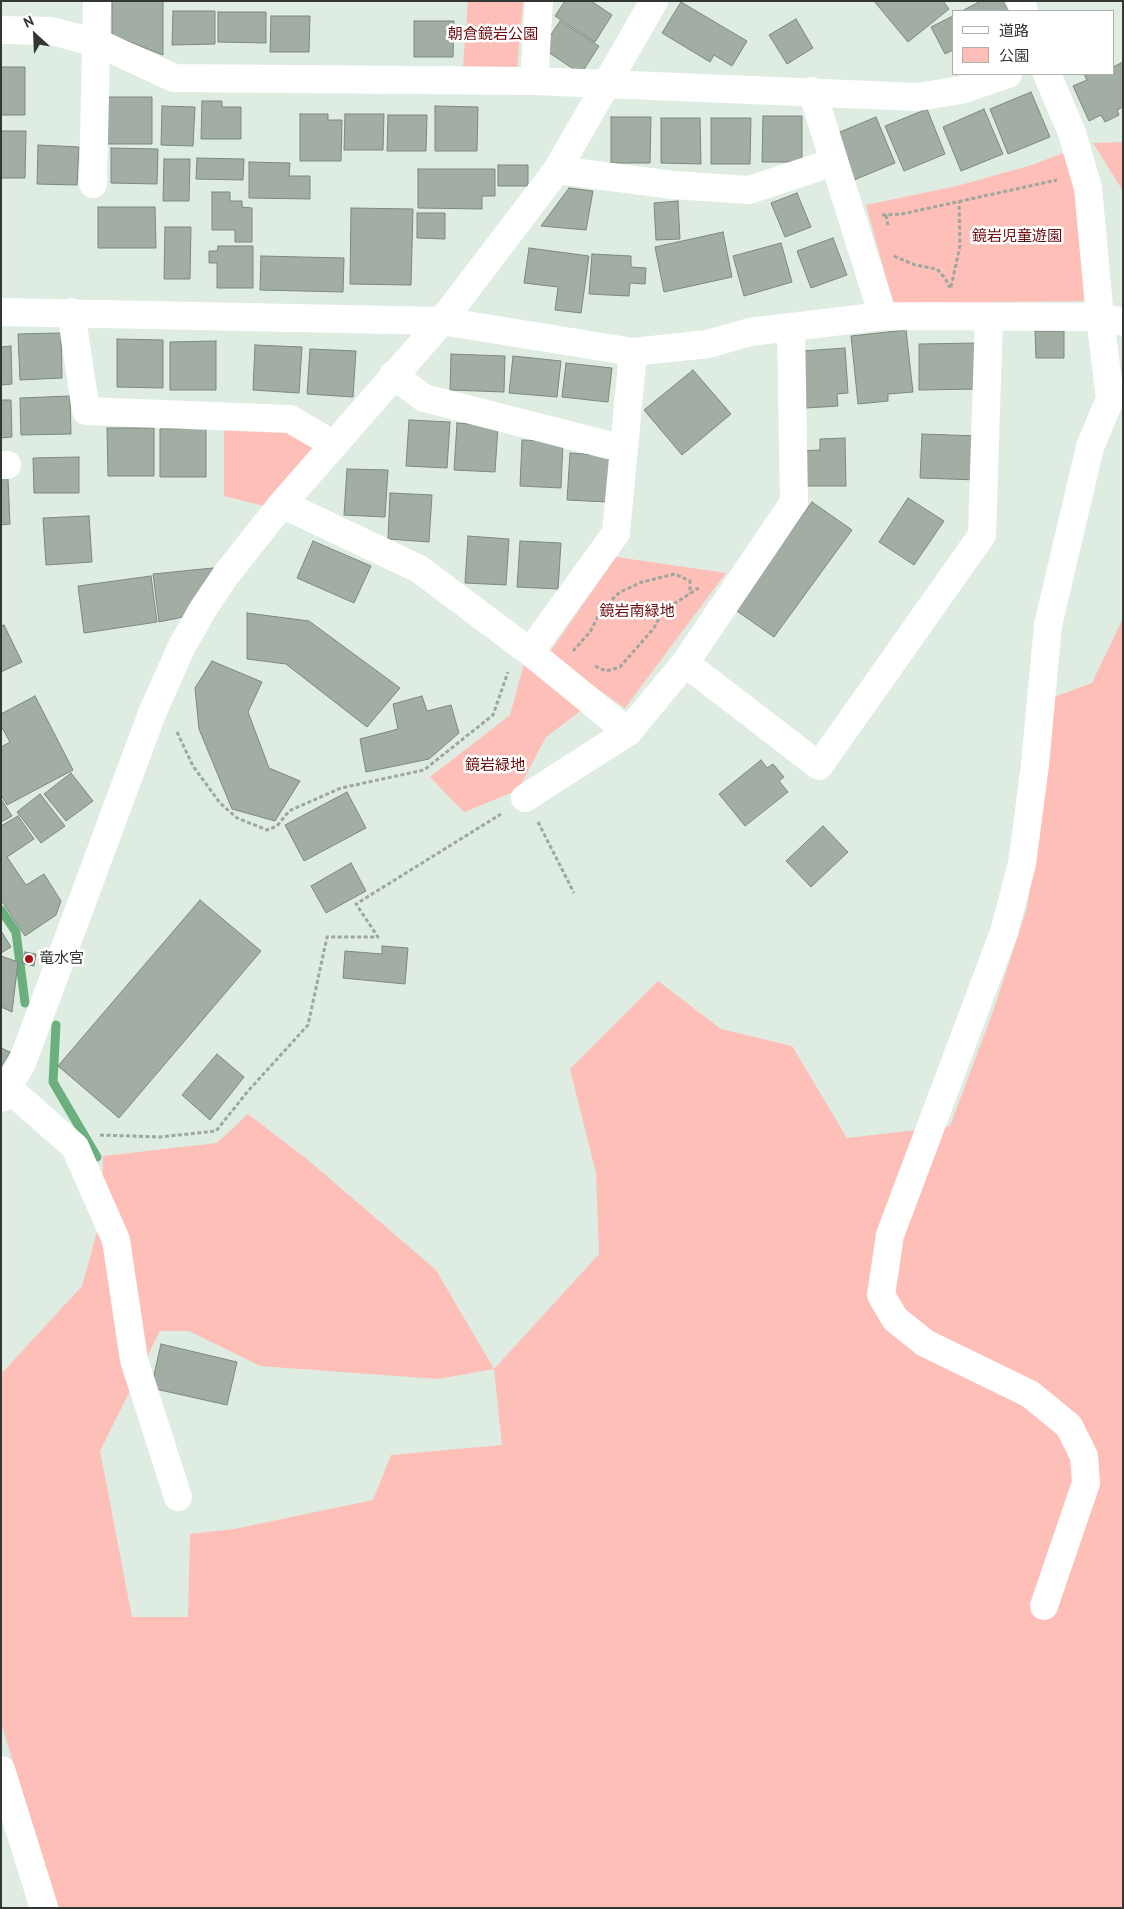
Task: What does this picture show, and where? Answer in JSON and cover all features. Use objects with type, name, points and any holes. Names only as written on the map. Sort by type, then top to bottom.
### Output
[{"type":"street","points":[[93,184],[98,43],[97,1]]},
{"type":"street","points":[[534,82],[539,1]]},
{"type":"street","points":[[178,1497],[134,1360],[116,1240],[75,1148],[4,1093],[22,1063],[103,843],[154,712],[182,646],[203,609],[225,576],[282,504],[442,321],[557,170],[654,1]]},
{"type":"street","points":[[1,30],[51,31],[98,43],[174,78],[534,82],[812,91],[918,97],[961,90],[1005,75]]},
{"type":"street","points":[[1044,1606],[1086,1483],[1084,1456],[1070,1426],[1030,1394],[925,1343],[895,1319],[881,1295],[890,1235],[1004,932],[1022,864],[1035,765],[1048,625],[1090,447],[1110,399],[1111,320],[1088,188],[1072,133],[1047,75]]},
{"type":"street","points":[[812,91],[883,316]]},
{"type":"street","points":[[557,170],[673,185],[750,190],[834,162]]},
{"type":"street","points":[[1,312],[442,321],[633,352],[708,344],[750,332],[883,316],[1111,320]]},
{"type":"street","points":[[72,312],[86,411],[290,419],[333,444]]},
{"type":"street","points":[[685,663],[818,766],[982,535],[989,317]]},
{"type":"street","points":[[525,798],[628,732],[685,663],[794,502],[791,328]]},
{"type":"street","points":[[524,648],[616,533],[633,352]]},
{"type":"street","points":[[393,376],[424,398],[608,445],[624,446]]},
{"type":"street","points":[[282,504],[419,569],[524,648],[559,669],[628,732]]},
{"type":"street","points":[[1,1770],[44,1908]]},
{"type":"path","points":[[851,216],[902,214],[1056,180],[1068,194],[1088,188]]},
{"type":"path","points":[[950,290],[960,246],[959,202]]},
{"type":"path","points":[[886,215],[888,231]]},
{"type":"path","points":[[892,255],[915,266],[937,268],[945,278],[950,290]]},
{"type":"path","points":[[950,290],[959,290]]},
{"type":"path","points":[[675,574],[690,581],[690,594],[663,611],[654,628],[620,668],[606,671],[583,660],[567,668],[559,669],[590,632],[602,609],[620,592],[642,582],[675,574]]},
{"type":"path","points":[[176,730],[193,766],[220,803],[237,818],[267,830],[277,826],[289,811],[341,788],[424,770],[493,715],[524,648]]},
{"type":"path","points":[[98,1134],[160,1137],[216,1131],[248,1090],[308,1025],[327,937],[378,937],[356,904],[525,798],[574,893]]},
{"type":"green space","name":"朝倉鏡岩公園","points":[[468,1],[523,1],[517,70],[463,68]]},
{"type":"green space","points":[[1123,142],[1123,191],[1093,143]]},
{"type":"green space","name":"鏡岩児童遊園","points":[[1063,153],[1078,192],[1088,301],[893,303],[866,205],[957,186],[1032,165]]},
{"type":"green space","points":[[280,426],[315,449],[268,507],[224,496],[224,427]]},
{"type":"green space","name":"鏡岩南緑地","points":[[616,557],[726,573],[625,708],[567,668],[550,652]]},
{"type":"green space","points":[[1123,618],[1123,1908],[59,1908],[1,1723],[1,1374],[82,1286],[102,1214],[103,1156],[217,1143],[248,1114],[308,1160],[436,1270],[494,1369],[599,1254],[596,1173],[570,1069],[658,981],[721,1029],[792,1046],[847,1138],[950,1126],[994,1009],[1027,908],[1044,796],[1054,697],[1092,683]],"holes":[[[160,1331],[189,1331],[260,1366],[438,1379],[494,1369],[502,1445],[391,1455],[373,1500],[234,1529],[190,1534],[188,1617],[132,1617],[100,1451]]]},
{"type":"green space","name":"鏡岩緑地","points":[[525,660],[583,709],[546,737],[518,790],[464,812],[430,777],[510,715]]},
{"type":"building","points":[[112,1],[163,1],[163,55],[112,35]]},
{"type":"building","points":[[565,1],[591,1],[612,15],[595,42],[555,16]]},
{"type":"building","points":[[874,1],[943,1],[949,9],[908,42]]},
{"type":"building","points":[[981,1],[1003,1],[1008,10],[964,10]]},
{"type":"building","points":[[681,2],[747,41],[732,66],[714,55],[710,62],[662,33]]},
{"type":"building","points":[[173,11],[215,11],[215,44],[172,45]]},
{"type":"building","points":[[218,12],[266,12],[266,43],[218,42]]},
{"type":"building","points":[[271,16],[310,16],[309,52],[270,52]]},
{"type":"building","points":[[952,16],[952,50],[945,54],[931,27]]},
{"type":"building","points":[[796,19],[813,48],[787,64],[769,35]]},
{"type":"building","points":[[414,21],[454,21],[453,57],[414,57]]},
{"type":"building","points":[[560,21],[599,46],[581,74],[542,48]]},
{"type":"building","points":[[1123,62],[1123,107],[1117,110],[1119,115],[1105,122],[1101,115],[1089,121],[1073,86],[1087,80],[1084,75],[1114,75],[1114,66]]},
{"type":"building","points":[[1,67],[25,67],[25,115],[1,115]]},
{"type":"building","points":[[1031,92],[1050,137],[1008,154],[990,109]]},
{"type":"building","points":[[106,97],[152,97],[152,144],[105,144]]},
{"type":"building","points":[[202,101],[222,101],[222,107],[241,107],[241,139],[201,139]]},
{"type":"building","points":[[162,106],[195,107],[193,146],[161,145]]},
{"type":"building","points":[[435,106],[478,107],[477,151],[435,151]]},
{"type":"building","points":[[927,109],[945,154],[904,171],[885,126]]},
{"type":"building","points":[[984,109],[1003,154],[961,171],[943,127]]},
{"type":"building","points":[[300,114],[328,114],[328,120],[342,120],[341,161],[300,161]]},
{"type":"building","points":[[345,114],[384,114],[383,150],[344,150]]},
{"type":"building","points":[[388,115],[427,115],[426,151],[387,151]]},
{"type":"building","points":[[763,116],[802,116],[802,162],[762,162]]},
{"type":"building","points":[[611,117],[651,117],[650,163],[611,163]]},
{"type":"building","points":[[876,117],[895,163],[854,180],[835,134]]},
{"type":"building","points":[[661,118],[700,118],[701,164],[661,163]]},
{"type":"building","points":[[711,118],[751,118],[750,164],[711,164]]},
{"type":"building","points":[[1,131],[26,131],[25,178],[1,178]]},
{"type":"building","points":[[38,145],[79,147],[77,185],[37,184]]},
{"type":"building","points":[[111,148],[158,149],[157,184],[111,183]]},
{"type":"building","points":[[197,158],[244,159],[243,180],[196,179]]},
{"type":"building","points":[[164,159],[190,159],[189,201],[163,201]]},
{"type":"building","points":[[249,162],[290,163],[289,176],[310,176],[310,199],[249,198]]},
{"type":"building","points":[[498,165],[528,165],[528,186],[498,186]]},
{"type":"building","points":[[418,169],[495,169],[495,196],[482,196],[482,209],[418,208]]},
{"type":"building","points":[[569,188],[593,191],[586,230],[541,226]]},
{"type":"building","points":[[212,192],[230,192],[230,201],[242,201],[242,207],[252,208],[252,242],[235,242],[235,230],[212,230]]},
{"type":"building","points":[[797,193],[811,227],[785,237],[771,203]]},
{"type":"building","points":[[678,201],[680,239],[656,240],[654,203]]},
{"type":"building","points":[[98,207],[155,207],[156,248],[98,248]]},
{"type":"building","points":[[351,208],[413,209],[411,285],[350,284]]},
{"type":"building","points":[[417,213],[445,213],[445,239],[417,238]]},
{"type":"building","points":[[165,227],[191,227],[190,279],[164,279]]},
{"type":"building","points":[[723,232],[732,277],[664,292],[655,247]]},
{"type":"building","points":[[833,238],[847,275],[811,288],[797,251]]},
{"type":"building","points":[[781,243],[792,282],[744,296],[733,256]]},
{"type":"building","points":[[218,246],[253,246],[253,288],[217,288],[217,263],[209,263],[209,251],[217,251]]},
{"type":"building","points":[[529,248],[589,256],[581,313],[555,310],[558,287],[524,283]]},
{"type":"building","points":[[592,254],[631,256],[631,267],[646,268],[645,284],[630,283],[629,296],[589,294]]},
{"type":"building","points":[[261,256],[344,258],[343,292],[260,290]]},
{"type":"building","points":[[906,330],[913,392],[888,394],[888,401],[858,404],[851,336]]},
{"type":"building","points":[[1035,331],[1064,331],[1064,358],[1036,358]]},
{"type":"building","points":[[61,333],[62,378],[20,380],[18,334]]},
{"type":"building","points":[[117,339],[163,340],[163,388],[117,387]]},
{"type":"building","points":[[216,341],[216,390],[170,390],[170,342]]},
{"type":"building","points":[[979,343],[979,389],[919,390],[919,344]]},
{"type":"building","points":[[255,345],[302,347],[299,393],[253,390]]},
{"type":"building","points":[[11,346],[12,384],[1,385],[1,347]]},
{"type":"building","points":[[845,348],[848,393],[837,394],[838,406],[806,408],[803,351]]},
{"type":"building","points":[[310,349],[356,351],[353,397],[307,394]]},
{"type":"building","points":[[451,354],[505,356],[504,392],[450,390]]},
{"type":"building","points":[[513,356],[561,361],[557,397],[509,393]]},
{"type":"building","points":[[566,363],[612,368],[608,402],[562,397]]},
{"type":"building","points":[[693,370],[731,414],[682,455],[644,410]]},
{"type":"building","points":[[70,396],[71,434],[21,435],[20,398]]},
{"type":"building","points":[[1,400],[11,400],[12,437],[1,438]]},
{"type":"building","points":[[409,420],[450,422],[447,468],[406,466]]},
{"type":"building","points":[[457,423],[498,426],[495,472],[454,470]]},
{"type":"building","points":[[107,428],[154,428],[154,476],[108,476]]},
{"type":"building","points":[[206,428],[206,477],[160,477],[160,429]]},
{"type":"building","points":[[922,434],[979,436],[977,480],[920,478]]},
{"type":"building","points":[[845,438],[846,486],[802,486],[801,451],[820,450],[820,439]]},
{"type":"building","points":[[522,440],[563,442],[561,488],[520,486]]},
{"type":"building","points":[[570,453],[611,456],[608,502],[567,500]]},
{"type":"building","points":[[79,457],[79,493],[34,493],[33,458]]},
{"type":"building","points":[[347,469],[388,470],[385,517],[344,515]]},
{"type":"building","points":[[8,478],[10,524],[1,525],[1,479]]},
{"type":"building","points":[[390,493],[432,495],[429,542],[388,539]]},
{"type":"building","points":[[908,498],[944,521],[914,565],[879,542]]},
{"type":"building","points":[[812,502],[852,530],[774,637],[734,609]]},
{"type":"building","points":[[89,516],[92,562],[46,565],[43,518]]},
{"type":"building","points":[[468,536],[509,539],[506,585],[465,583]]},
{"type":"building","points":[[313,541],[371,566],[354,603],[297,578]]},
{"type":"building","points":[[520,541],[561,543],[558,589],[517,587]]},
{"type":"building","points":[[213,568],[183,617],[159,622],[153,574]]},
{"type":"building","points":[[151,576],[157,622],[84,633],[78,586]]},
{"type":"building","points":[[247,613],[309,621],[400,688],[367,727],[286,664],[247,659]]},
{"type":"building","points":[[4,625],[22,662],[1,672],[1,626]]},
{"type":"building","points":[[212,661],[262,682],[248,712],[269,768],[300,781],[275,821],[232,809],[199,729],[195,688]]},
{"type":"building","points":[[35,696],[73,770],[7,805],[1,795],[1,747],[10,742],[1,726],[1,714]]},
{"type":"building","points":[[422,696],[427,711],[451,705],[459,733],[429,759],[366,772],[360,739],[398,729],[393,704]]},
{"type":"building","points":[[761,760],[767,768],[773,764],[784,777],[779,781],[788,792],[745,826],[719,794]]},
{"type":"building","points":[[71,773],[93,801],[66,821],[44,794]]},
{"type":"building","points":[[347,792],[366,828],[304,861],[285,825]]},
{"type":"building","points":[[40,794],[65,826],[41,843],[17,812]]},
{"type":"building","points":[[1,799],[12,816],[1,822]]},
{"type":"building","points":[[18,816],[34,839],[7,857],[26,885],[44,874],[61,901],[56,915],[25,936],[1,900],[1,826]]},
{"type":"building","points":[[823,826],[848,852],[811,887],[786,861]]},
{"type":"building","points":[[351,863],[366,891],[326,913],[311,886]]},
{"type":"building","points":[[200,900],[261,951],[119,1118],[58,1066]]},
{"type":"building","points":[[1,931],[11,947],[1,953]]},
{"type":"building","points":[[382,946],[408,948],[405,984],[343,978],[345,951],[382,954]]},
{"type":"building","name":"竜水宮","points":[[25,952],[36,954],[34,966],[22,963]]},
{"type":"building","points":[[1,956],[18,962],[12,1012],[1,1007]]},
{"type":"building","points":[[1,1048],[10,1052],[1,1067]]},
{"type":"building","points":[[217,1054],[244,1077],[210,1120],[182,1095]]},
{"type":"building","points":[[161,1344],[237,1362],[227,1405],[151,1388]]},
{"type":"waterway","points":[[1,910],[16,932],[25,1003]]},
{"type":"waterway","points":[[56,1025],[53,1082],[97,1157]]},
{"type":"place","name":"竜水宮","points":[[29,959]]}]
